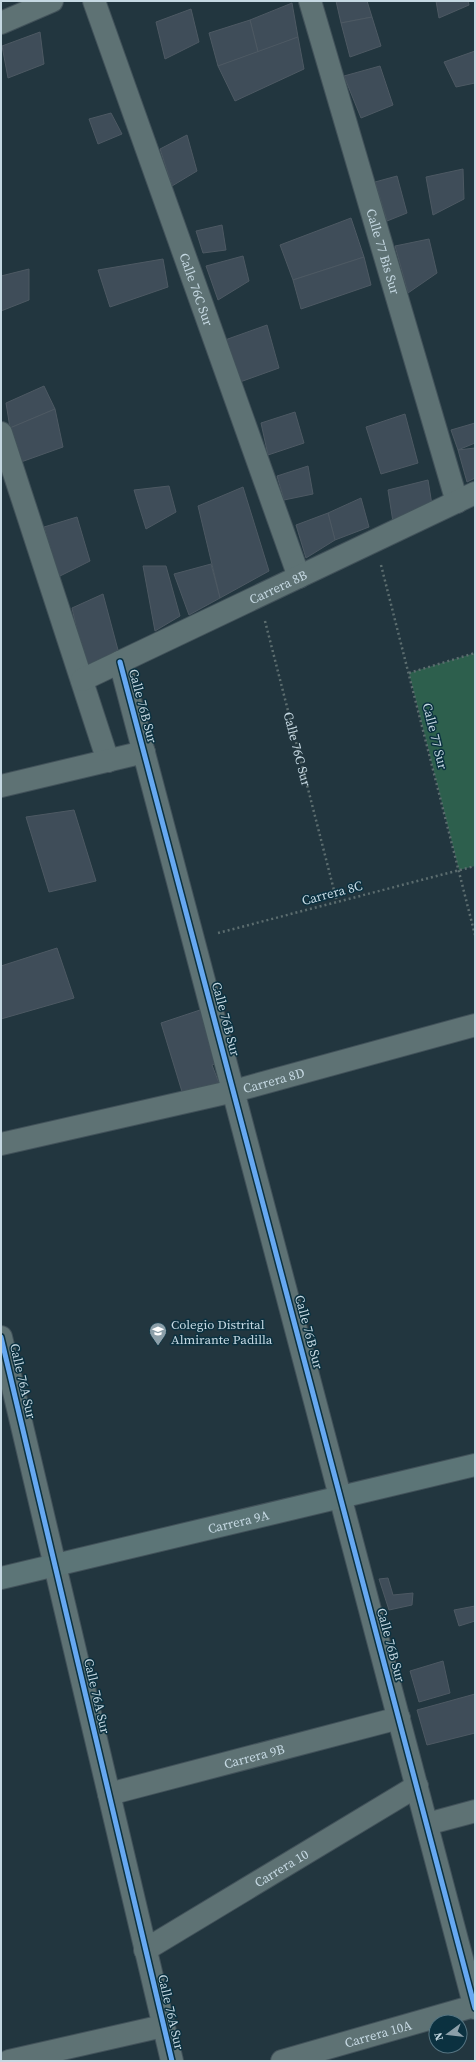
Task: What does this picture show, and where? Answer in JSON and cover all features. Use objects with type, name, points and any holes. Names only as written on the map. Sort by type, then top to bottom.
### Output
[{"type":"street","points":[[1,23],[52,1]]},
{"type":"street","name":"Calle 76C Sur","points":[[94,1],[299,577]]},
{"type":"street","name":"Calle 77 Bis Sur","points":[[310,1],[466,498]]},
{"type":"street","points":[[1,433],[108,761]]},
{"type":"street","name":"Carrera 8B","points":[[82,680],[466,498]]},
{"type":"street","name":"Calle 76B Sur","points":[[120,662],[475,2007]]},
{"type":"street","points":[[1,786],[144,752]]},
{"type":"street","name":"Carrera 8D","points":[[1,1144],[234,1091],[475,1025]]},
{"type":"street","name":"Calle 76A Sur","points":[[1,1337],[172,2061]]},
{"type":"street","name":"Carrera 9A","points":[[1,1578],[475,1465]]},
{"type":"street","name":"Carrera 9B","points":[[108,1794],[399,1718]]},
{"type":"street","name":"Carrera 10","points":[[146,1950],[416,1786]]},
{"type":"street","points":[[427,1824],[475,1811]]},
{"type":"street","name":"Carrera 10A","points":[[282,2061],[475,2007]]},
{"type":"street","points":[[9,2061],[163,2026]]},
{"type":"path","points":[[409,673],[475,653]]},
{"type":"green space","points":[[475,653],[475,866],[459,870],[409,673]]},
{"type":"building","points":[[336,1],[367,1],[372,17],[341,23]]},
{"type":"building","points":[[436,1],[468,1],[469,5],[439,18]]},
{"type":"building","points":[[292,3],[298,37],[258,52],[250,20]]},
{"type":"building","points":[[191,9],[199,42],[165,59],[156,22]]},
{"type":"building","points":[[372,17],[381,46],[350,57],[341,23]]},
{"type":"building","points":[[250,20],[258,52],[218,66],[209,33]]},
{"type":"building","points":[[40,32],[44,64],[8,78],[2,46]]},
{"type":"building","points":[[298,37],[304,69],[235,101],[218,66]]},
{"type":"building","points":[[475,51],[475,83],[456,87],[444,62]]},
{"type":"building","points":[[380,66],[393,105],[361,118],[344,76]]},
{"type":"building","points":[[111,113],[122,134],[98,144],[89,119]]},
{"type":"building","points":[[187,135],[197,171],[172,186],[160,149]]},
{"type":"building","points":[[463,169],[464,199],[433,215],[426,177]]},
{"type":"building","points":[[397,176],[407,213],[387,221],[375,182]]},
{"type":"building","points":[[351,218],[364,257],[293,280],[280,245]]},
{"type":"building","points":[[222,225],[226,250],[203,253],[196,231]]},
{"type":"building","points":[[429,239],[437,273],[408,293],[395,246]]},
{"type":"building","points":[[243,256],[249,281],[218,300],[206,266]]},
{"type":"building","points":[[364,257],[371,285],[301,309],[293,280]]},
{"type":"building","points":[[163,259],[168,287],[110,307],[98,270]]},
{"type":"building","points":[[29,269],[29,300],[1,311],[1,276]]},
{"type":"building","points":[[267,325],[279,368],[240,382],[225,340]]},
{"type":"building","points":[[44,386],[55,409],[10,428],[6,403]]},
{"type":"building","points":[[55,409],[63,447],[21,462],[10,428]]},
{"type":"building","points":[[295,412],[304,443],[268,455],[261,423]]},
{"type":"building","points":[[405,414],[418,463],[381,474],[366,427]]},
{"type":"building","points":[[475,423],[475,443],[458,450],[451,430]]},
{"type":"building","points":[[475,448],[475,478],[467,482],[458,450]]},
{"type":"building","points":[[308,466],[313,494],[284,500],[277,476]]},
{"type":"building","points":[[428,480],[432,505],[393,522],[388,490]]},
{"type":"building","points":[[169,486],[176,512],[146,529],[134,490]]},
{"type":"building","points":[[243,487],[269,571],[220,598],[198,506]]},
{"type":"building","points":[[361,498],[369,527],[335,540],[328,513]]},
{"type":"building","points":[[328,513],[335,540],[306,558],[296,525]]},
{"type":"building","points":[[77,517],[90,561],[58,577],[44,527]]},
{"type":"building","points":[[211,564],[220,598],[189,615],[174,574]]},
{"type":"building","points":[[143,566],[166,566],[180,616],[155,631]]},
{"type":"building","points":[[103,594],[118,650],[85,667],[72,608]]},
{"type":"building","points":[[74,810],[96,881],[49,892],[26,817]]},
{"type":"building","points":[[57,948],[74,998],[1,1019],[1,966]]},
{"type":"building","points":[[206,1008],[221,1062],[212,1065],[219,1083],[183,1095],[161,1023]]},
{"type":"building","points":[[388,1578],[393,1595],[413,1593],[412,1605],[389,1610],[379,1579]]},
{"type":"building","points":[[475,1606],[475,1621],[459,1626],[454,1610]]},
{"type":"building","points":[[443,1661],[450,1693],[419,1702],[410,1671]]},
{"type":"building","points":[[475,1694],[475,1733],[427,1745],[417,1710]]},
{"type":"cycle path","points":[[120,662],[475,2008]]},
{"type":"cycle path","points":[[1,1337],[172,2061]]},
{"type":"place","name":"Colegio Distrital Almirante Padilla","points":[[158,1346]]}]
